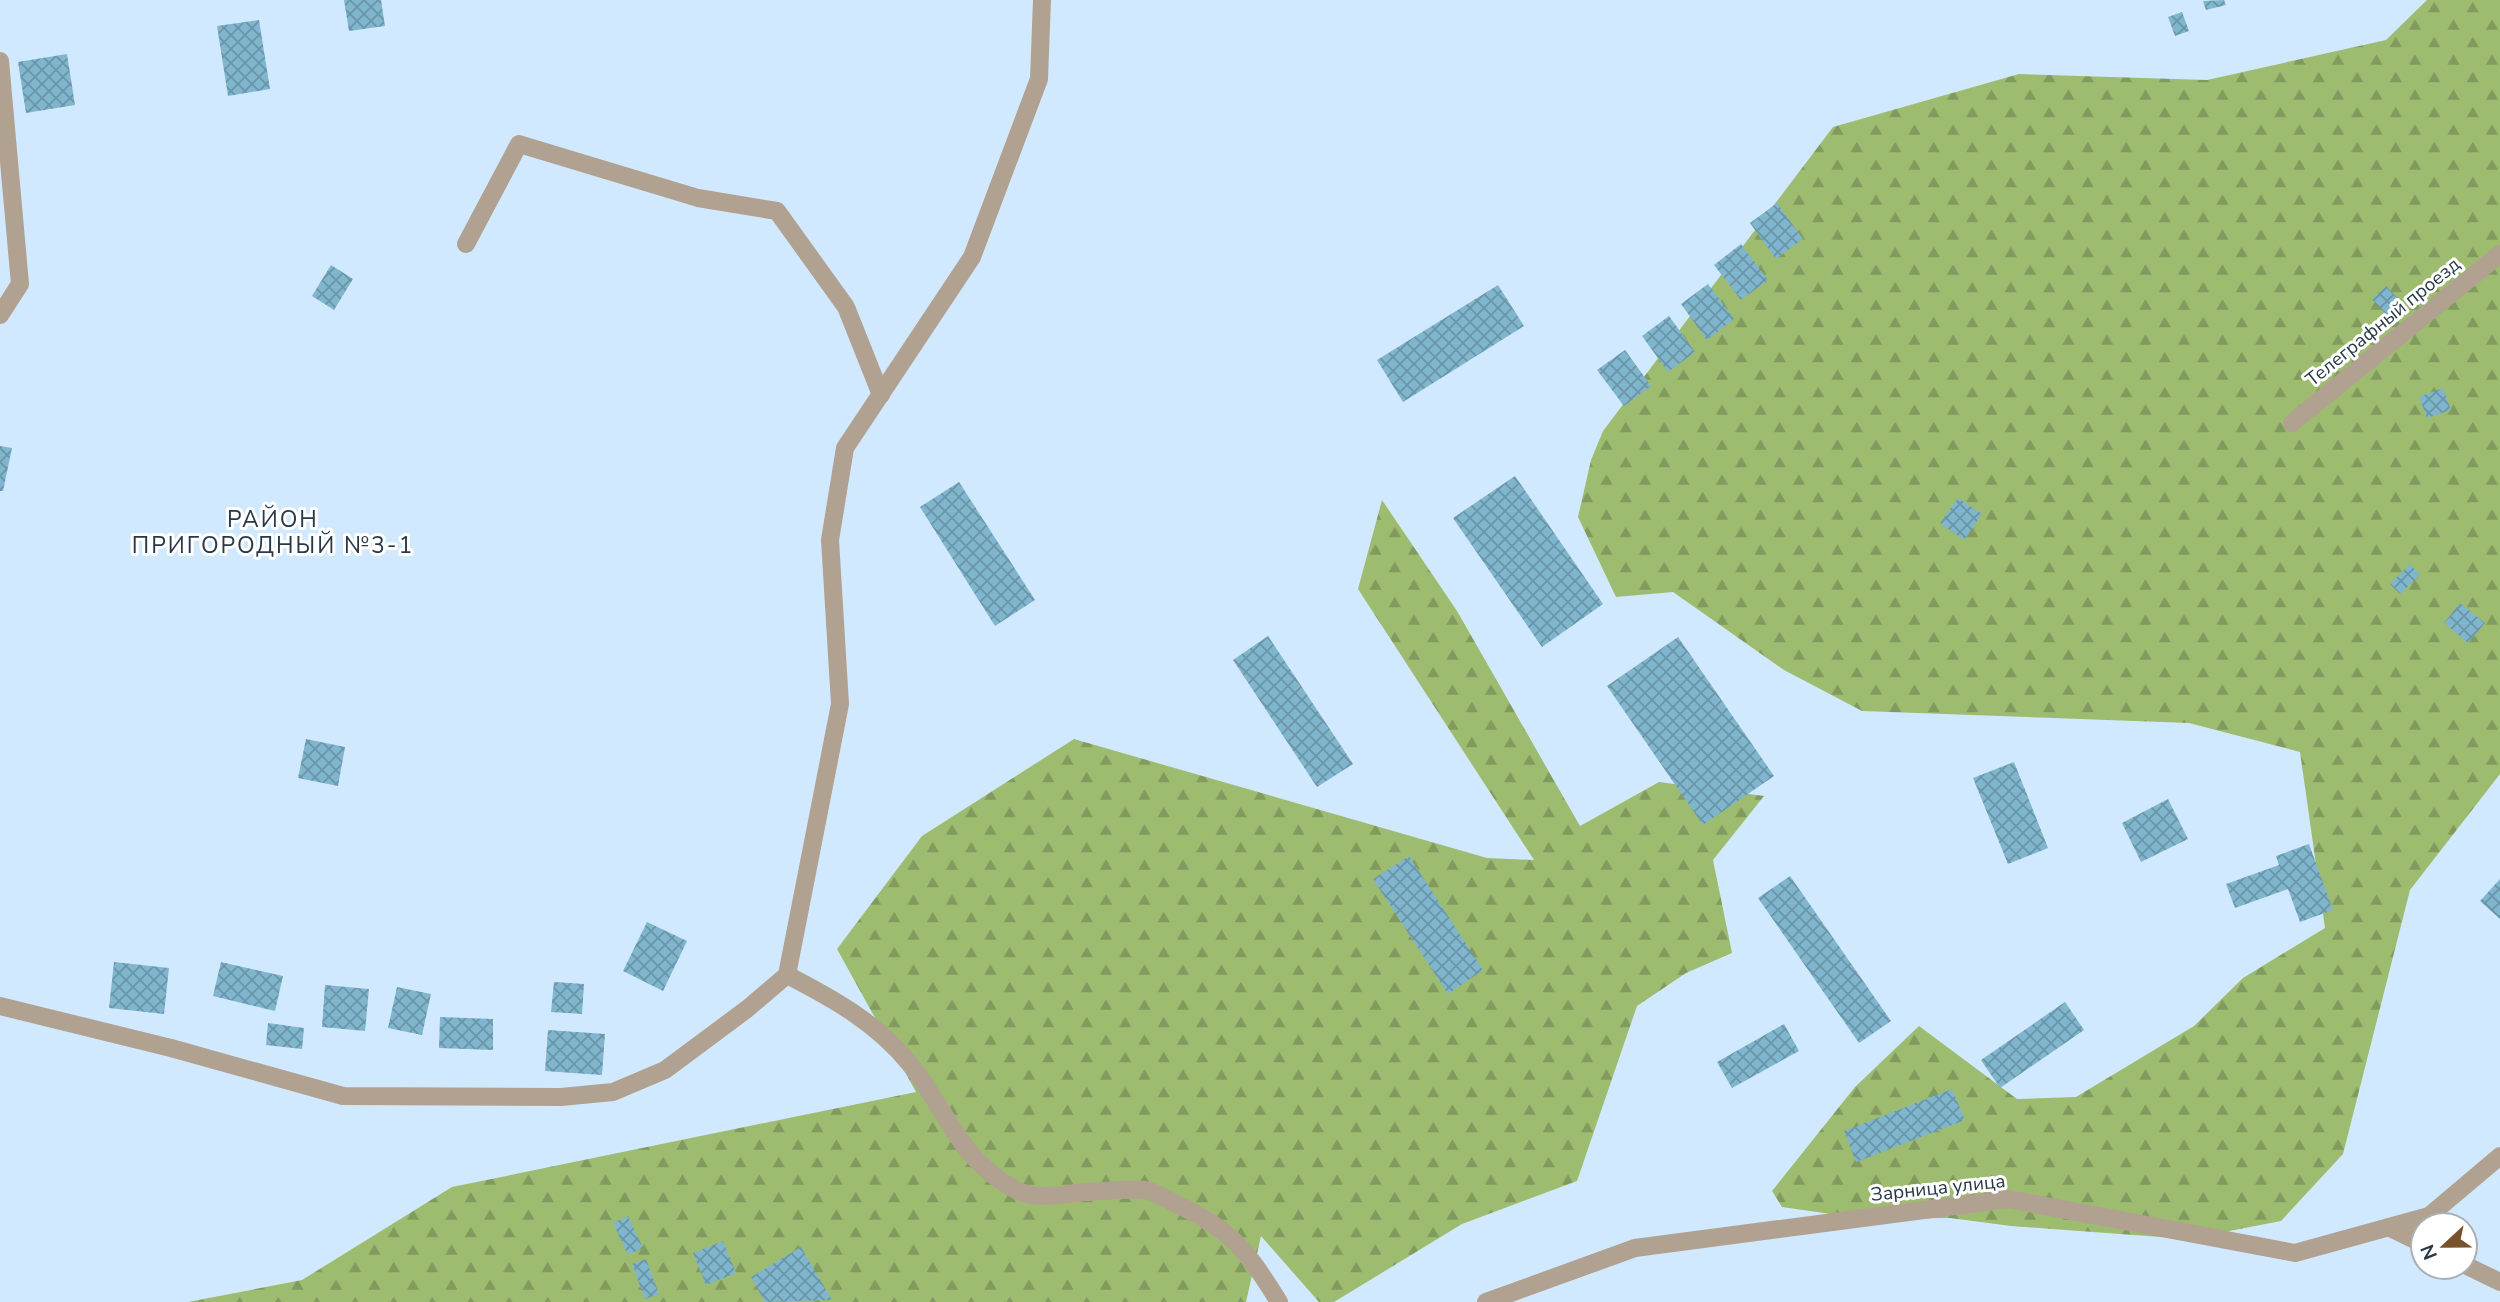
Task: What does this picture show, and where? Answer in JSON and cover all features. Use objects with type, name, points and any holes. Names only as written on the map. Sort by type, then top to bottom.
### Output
[{"type":"street","points":[[0,1006],[171,1048],[343,1096],[561,1097],[613,1092],[665,1070],[747,1009],[786,975],[840,704],[830,540],[845,448],[972,257],[1039,79],[1042,0]]},
{"type":"street","points":[[0,61],[20,284],[0,315]]},
{"type":"street","points":[[467,244],[519,144],[698,198],[778,211],[846,307],[881,395]]},
{"type":"street","name":"Телеграфный проезд","points":[[2292,423],[2500,254]]},
{"type":"street","points":[[786,975],[840,1002],[876,1030],[910,1064],[958,1141],[990,1173],[1016,1191],[1054,1197],[1147,1190],[1210,1220],[1251,1256],[1279,1302]]},
{"type":"street","name":"Зарница улица","points":[[1486,1302],[1635,1248],[2008,1199],[2295,1253],[2430,1216],[2500,1156]]},
{"type":"street","points":[[2388,1227],[2409,1237]]},
{"type":"street","points":[[2479,1272],[2500,1282]]},
{"type":"green space","points":[[2427,0],[2500,0],[2500,774],[2410,890],[2343,1154],[2281,1221],[2188,1239],[2011,1226],[1950,1218],[1866,1219],[1782,1207],[1772,1191],[1855,1087],[1919,1026],[2017,1099],[2076,1097],[2194,1026],[2243,978],[2325,928],[2300,752],[2189,723],[1862,711],[1784,670],[1673,592],[1616,597],[1578,517],[1591,460],[1603,431],[1833,127],[2019,74],[2207,80],[2386,40]]},
{"type":"green space","points":[[1382,500],[1457,611],[1580,826],[1659,782],[1764,796],[1713,860],[1732,953],[1686,973],[1637,1006],[1577,1181],[1462,1224],[1334,1302],[1319,1302],[1261,1236],[1246,1302],[188,1302],[302,1280],[452,1187],[916,1092],[837,949],[922,836],[1074,739],[1487,858],[1534,860],[1358,589]]},
{"type":"building","points":[[344,0],[381,0],[385,26],[349,31]]},
{"type":"building","points":[[2224,0],[2226,5],[2206,10],[2203,1]]},
{"type":"building","points":[[2182,12],[2189,31],[2175,36],[2168,17]]},
{"type":"building","points":[[259,20],[270,89],[228,96],[217,26]]},
{"type":"building","points":[[67,54],[75,105],[26,113],[18,62]]},
{"type":"building","points":[[1777,203],[1803,239],[1776,259],[1750,223]]},
{"type":"building","points":[[1741,244],[1768,280],[1741,300],[1714,265]]},
{"type":"building","points":[[331,265],[353,279],[334,310],[312,296]]},
{"type":"building","points":[[1708,284],[1734,319],[1707,340],[1681,304]]},
{"type":"building","points":[[1498,285],[1524,326],[1403,402],[1377,360]]},
{"type":"building","points":[[2386,286],[2409,310],[2395,324],[2372,299]]},
{"type":"building","points":[[1669,316],[1695,352],[1668,372],[1642,336]]},
{"type":"building","points":[[1625,350],[1651,386],[1624,406],[1597,370]]},
{"type":"building","points":[[2443,388],[2451,410],[2427,418],[2419,397]]},
{"type":"building","points":[[0,446],[12,448],[3,491],[0,491]]},
{"type":"building","points":[[1515,476],[1603,604],[1542,647],[1453,518]]},
{"type":"building","points":[[959,482],[1035,600],[995,626],[920,507]]},
{"type":"building","points":[[1958,498],[1982,514],[1964,540],[1940,523]]},
{"type":"building","points":[[2410,564],[2420,575],[2400,594],[2390,584]]},
{"type":"building","points":[[2460,603],[2485,623],[2468,643],[2444,623]]},
{"type":"building","points":[[1268,636],[1353,764],[1317,787],[1233,660]]},
{"type":"building","points":[[1678,637],[1774,776],[1703,825],[1607,686]]},
{"type":"building","points":[[306,739],[345,747],[338,786],[298,778]]},
{"type":"building","points":[[2014,762],[2048,848],[2008,864],[1973,778]]},
{"type":"building","points":[[2168,799],[2188,839],[2141,862],[2122,823]]},
{"type":"building","points":[[2309,844],[2333,910],[2300,922],[2288,889],[2235,908],[2226,884],[2279,865],[2276,856]]},
{"type":"building","points":[[1409,856],[1483,970],[1448,994],[1373,879]]},
{"type":"building","points":[[1790,876],[1891,1021],[1859,1043],[1758,898]]},
{"type":"building","points":[[2500,879],[2500,919],[2480,901]]},
{"type":"building","points":[[647,922],[687,941],[663,991],[623,971]]},
{"type":"building","points":[[114,962],[169,968],[164,1014],[109,1008]]},
{"type":"building","points":[[221,962],[283,976],[275,1011],[213,996]]},
{"type":"building","points":[[554,982],[584,984],[582,1014],[551,1012]]},
{"type":"building","points":[[325,985],[369,989],[365,1031],[322,1027]]},
{"type":"building","points":[[397,987],[431,994],[422,1035],[388,1028]]},
{"type":"building","points":[[2065,1002],[2084,1030],[2000,1088],[1981,1060]]},
{"type":"building","points":[[440,1017],[493,1019],[493,1050],[439,1048]]},
{"type":"building","points":[[268,1023],[304,1028],[302,1049],[266,1045]]},
{"type":"building","points":[[1784,1024],[1799,1051],[1732,1088],[1717,1062]]},
{"type":"building","points":[[548,1030],[605,1034],[602,1075],[545,1071]]},
{"type":"building","points":[[1952,1089],[1965,1120],[1856,1162],[1844,1131]]},
{"type":"building","points":[[628,1216],[643,1248],[628,1255],[613,1223]]},
{"type":"building","points":[[723,1241],[736,1273],[706,1285],[693,1253]]},
{"type":"building","points":[[801,1247],[832,1300],[765,1302],[751,1277]]},
{"type":"building","points":[[646,1259],[659,1294],[645,1299],[632,1264]]},
{"type":"district","name":"РАЙОН ПРИГОРОДНЫЙ №3-1","points":[[273,532]]}]
